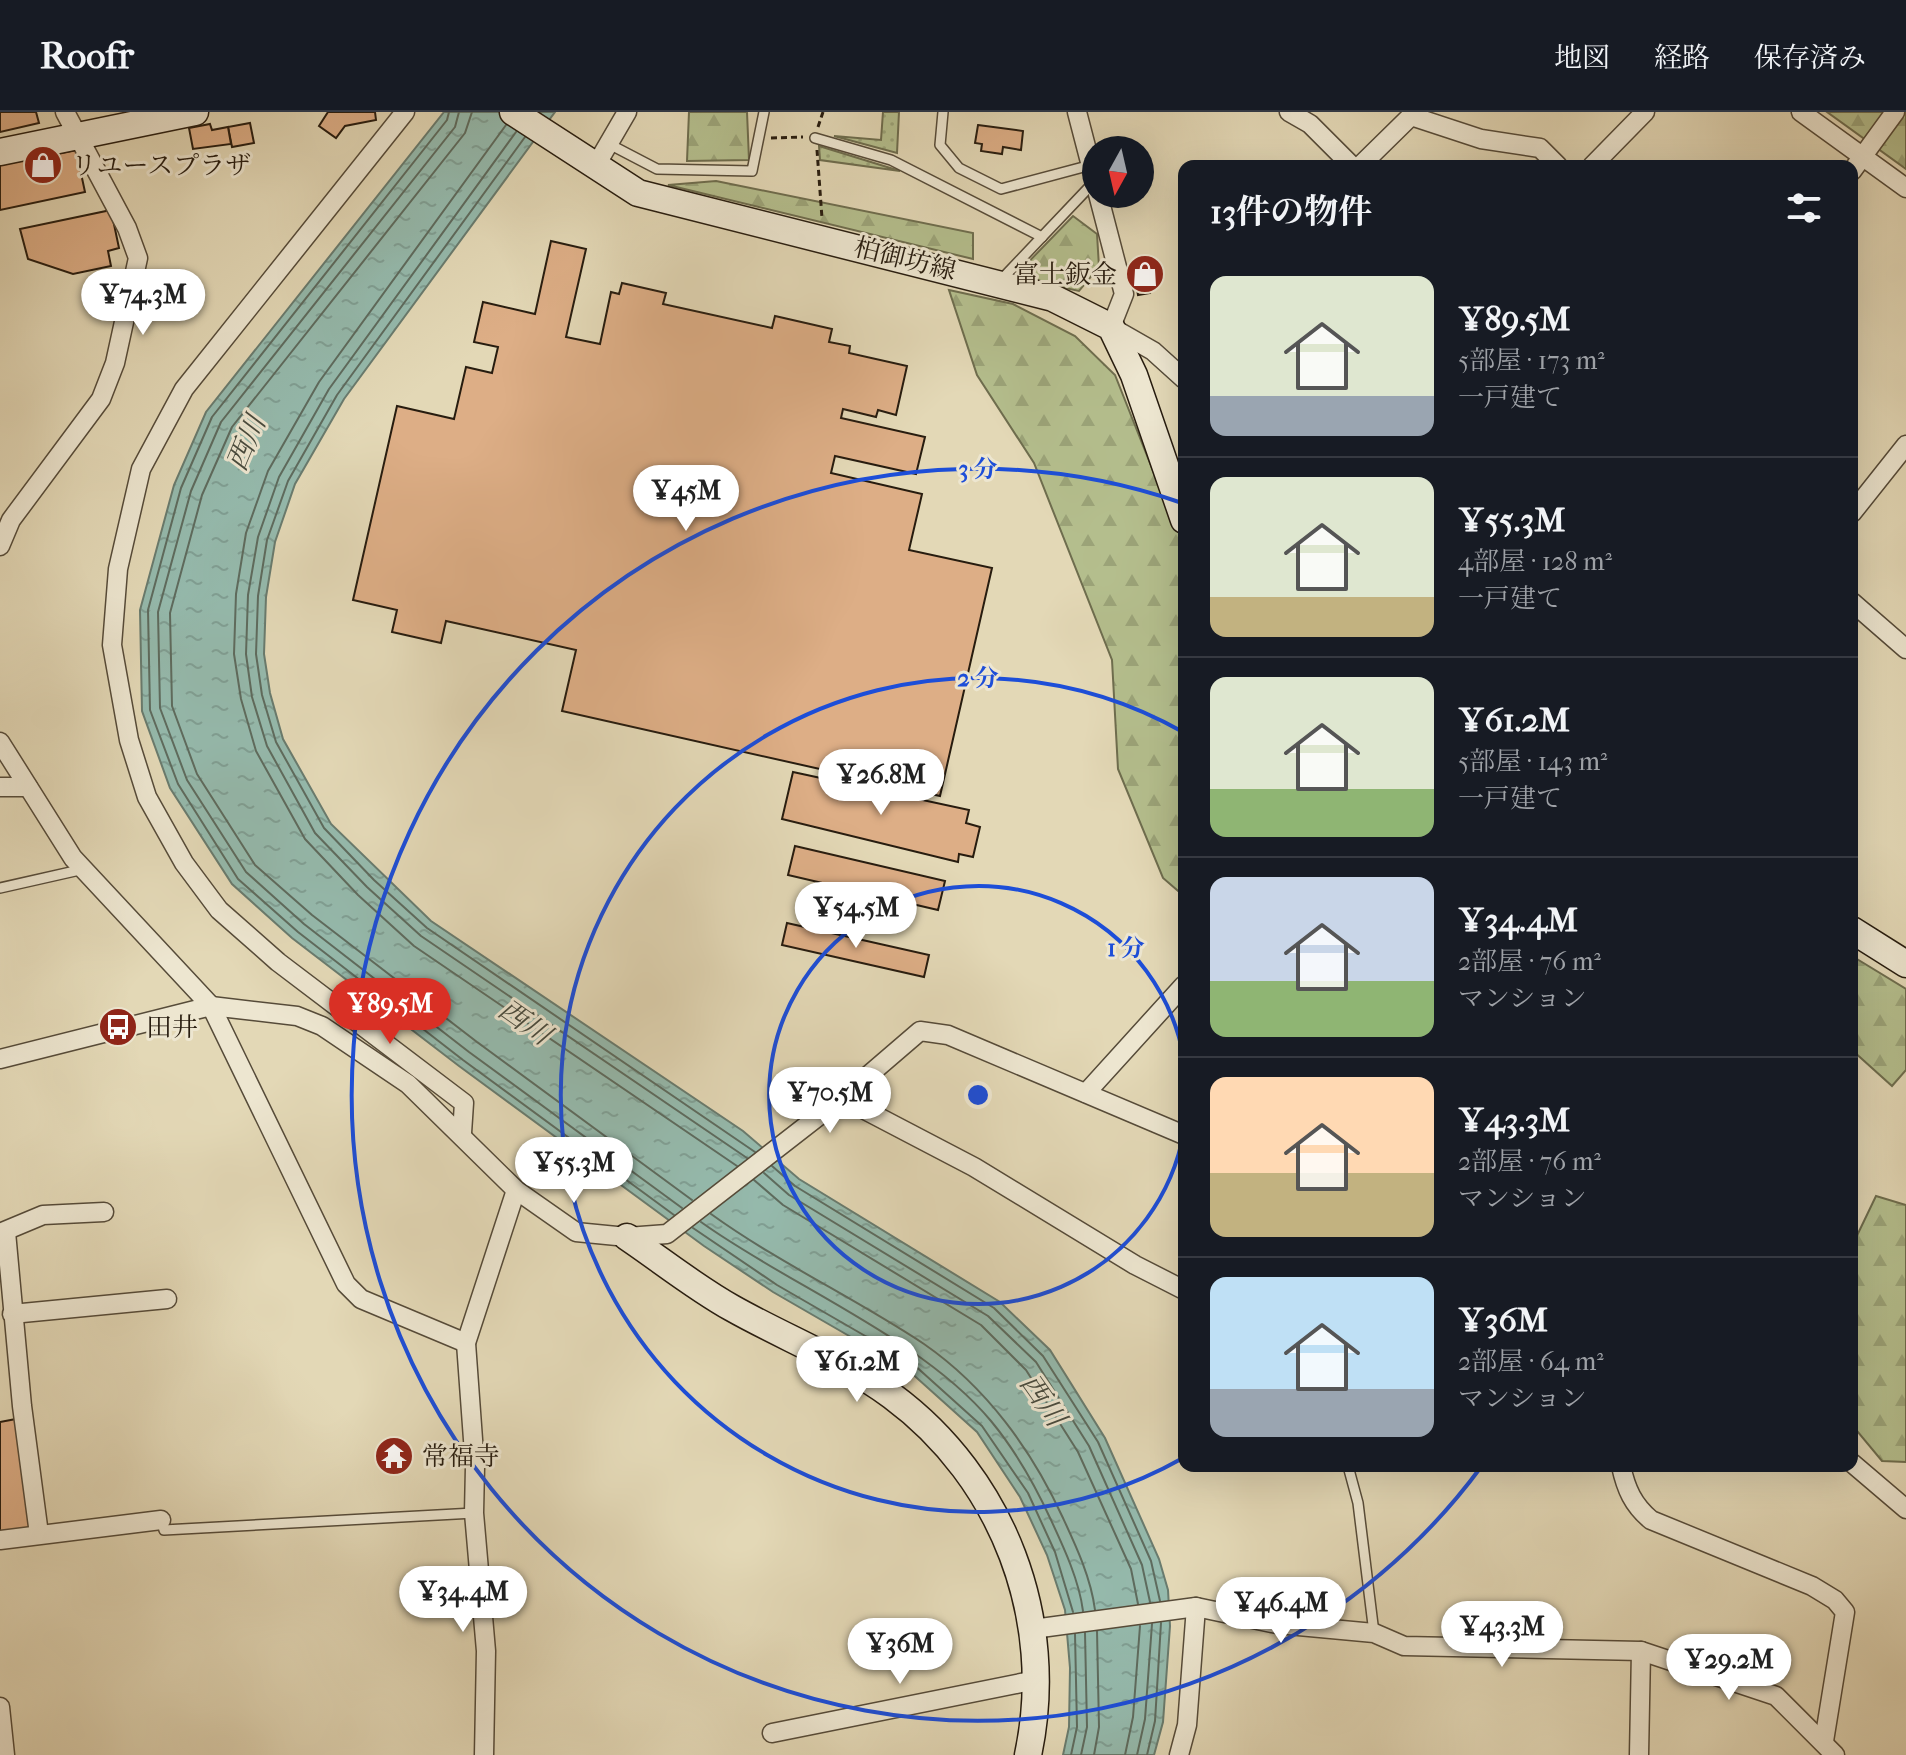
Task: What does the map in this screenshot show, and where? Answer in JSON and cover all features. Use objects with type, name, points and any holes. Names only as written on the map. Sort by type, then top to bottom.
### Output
[{"type":"main road","points":[[0,152],[71,123],[195,112]]},
{"type":"main road","name":"柏御坊線","points":[[513,112],[638,193],[1053,298],[1111,327]]},
{"type":"main road","points":[[1111,327],[1134,375],[1178,503]]},
{"type":"main road","points":[[1858,934],[1906,964]]},
{"type":"main road","points":[[627,1237],[730,1307],[891,1395],[933,1431],[966,1470],[998,1520],[1027,1594],[1036,1680],[1028,1755]]},
{"type":"street","points":[[405,112],[184,389],[141,469],[118,569],[112,645],[129,740],[147,797],[184,863],[219,910],[278,962],[464,1103],[462,1133]]},
{"type":"street","points":[[586,162],[609,144],[627,112]]},
{"type":"street","points":[[1077,112],[1083,136]]},
{"type":"street","points":[[1289,112],[1310,124],[1346,160]]},
{"type":"street","points":[[1598,160],[1645,112]]},
{"type":"street","points":[[1801,112],[1852,160]]},
{"type":"street","points":[[1858,161],[1895,112]]},
{"type":"street","points":[[1366,160],[1413,114],[1481,139],[1540,148],[1552,160]]},
{"type":"street","points":[[0,546],[6,520],[101,399],[115,363],[138,258],[127,228],[71,123]]},
{"type":"street","points":[[1858,165],[1906,188]]},
{"type":"street","points":[[1102,208],[1124,294],[1111,327],[1153,351],[1178,374]]},
{"type":"street","points":[[1858,505],[1906,445]]},
{"type":"street","points":[[1858,607],[1906,649]]},
{"type":"street","points":[[0,742],[73,858],[211,1006],[346,1284],[361,1299],[466,1343]]},
{"type":"street","points":[[0,787],[28,787]]},
{"type":"street","points":[[1086,1093],[1178,992]]},
{"type":"street","points":[[0,1059],[211,1006],[297,1016],[322,1026],[408,1084],[462,1133],[516,1190],[576,1232],[627,1237],[667,1234],[791,1139],[920,1031],[948,1035],[1178,1132]]},
{"type":"street","points":[[842,1098],[974,1167],[1135,1265],[1178,1287]]},
{"type":"street","points":[[484,1755],[486,1651],[474,1513],[475,1467],[466,1343],[516,1190]]},
{"type":"street","points":[[39,1534],[3,1232],[43,1215],[104,1212]]},
{"type":"street","points":[[12,1314],[167,1299]]},
{"type":"street","points":[[1858,1468],[1906,1509]]},
{"type":"street","points":[[1622,1472],[1637,1508],[1651,1520],[1812,1586],[1835,1600],[1845,1612],[1829,1748]]},
{"type":"street","points":[[0,1540],[161,1520]]},
{"type":"street","points":[[1033,1629],[1190,1608],[1277,1624],[1374,1633],[1404,1646],[1641,1651],[1776,1696],[1829,1748]]},
{"type":"street","points":[[1179,1755],[1187,1725],[1190,1608]]},
{"type":"street","points":[[1639,1755],[1641,1651]]},
{"type":"street","points":[[772,1733],[1036,1680]]},
{"type":"street","points":[[0,1707],[5,1755]]},
{"type":"lane","points":[[609,144],[657,169],[752,171],[764,112]]},
{"type":"lane","points":[[943,112],[940,145],[959,168],[1001,189],[1082,179]]},
{"type":"lane","points":[[812,140],[891,160],[1042,237]]},
{"type":"lane","points":[[999,283],[1082,191]]},
{"type":"lane","points":[[0,888],[84,869]]},
{"type":"lane","points":[[1350,1472],[1358,1503],[1374,1633]]},
{"type":"lane","points":[[161,1520],[164,1530],[474,1513]]},
{"type":"path","points":[[768,138],[812,140],[823,226]]},
{"type":"green space","points":[[689,112],[747,112],[749,160],[687,161]]},
{"type":"green space","points":[[883,112],[899,112],[897,153],[834,136],[881,140]]},
{"type":"green space","points":[[1827,112],[1906,112],[1906,169]]},
{"type":"green space","points":[[819,146],[900,171],[820,160]]},
{"type":"green space","points":[[716,181],[973,233],[973,259],[668,185]]},
{"type":"green space","points":[[1073,216],[1097,234],[1099,267],[1079,291],[1014,277]]},
{"type":"green space","points":[[949,290],[1013,304],[1075,336],[1115,375],[1169,511],[1178,506],[1178,891],[1163,878],[1118,769],[1112,660],[1034,463],[977,375]]},
{"type":"green space","points":[[1858,960],[1906,989],[1906,1070],[1892,1086],[1858,1055]]},
{"type":"green space","points":[[1876,1196],[1906,1205],[1906,1462],[1882,1461],[1858,1432],[1858,1234]]},
{"type":"water","name":"西川","points":[[444,112],[555,112],[344,399],[295,484],[275,542],[266,597],[264,654],[270,693],[283,739],[331,824],[431,921],[743,1131],[799,1179],[1000,1302],[1050,1350],[1105,1438],[1159,1559],[1168,1590],[1170,1626],[1163,1722],[1154,1755],[1063,1755],[1069,1727],[1070,1668],[1065,1610],[1047,1555],[1020,1497],[977,1432],[908,1370],[773,1292],[704,1246],[459,1066],[292,938],[232,884],[170,788],[142,711],[140,610],[174,485],[206,412]]},
{"type":"building","points":[[0,112],[36,112],[39,123],[0,132]]},
{"type":"building","points":[[328,112],[375,112],[376,120],[345,126],[336,138],[319,126]]},
{"type":"building","points":[[250,123],[254,143],[232,147],[228,127]]},
{"type":"building","points":[[210,124],[212,130],[228,127],[231,144],[193,149],[189,128]]},
{"type":"building","points":[[978,125],[1023,131],[1021,150],[1003,147],[1002,154],[981,151],[982,144],[975,143]]},
{"type":"building","points":[[76,150],[85,192],[0,210],[0,165]]},
{"type":"building","points":[[111,210],[119,248],[108,251],[111,266],[73,274],[28,259],[20,229]]},
{"type":"building","points":[[551,241],[586,249],[566,337],[600,344],[611,292],[619,294],[622,283],[666,293],[663,304],[772,328],[775,316],[832,329],[829,342],[850,346],[849,353],[907,366],[896,415],[878,410],[876,417],[843,409],[841,418],[925,437],[916,474],[835,456],[831,473],[922,494],[909,550],[992,568],[940,796],[562,711],[576,650],[446,621],[441,643],[392,632],[397,610],[353,600],[397,406],[454,419],[466,367],[492,373],[498,347],[474,342],[483,302],[535,314]]},
{"type":"building","points":[[1147,275],[1150,293],[1138,295],[1135,277]]},
{"type":"building","points":[[793,772],[969,810],[966,823],[980,827],[973,857],[959,854],[958,862],[782,819]]},
{"type":"building","points":[[795,846],[945,881],[938,910],[788,875]]},
{"type":"building","points":[[787,923],[929,955],[924,977],[782,945]]},
{"type":"building","points":[[16,1419],[33,1528],[0,1533],[0,1422]]},
{"type":"place","name":"リユースプラザ","points":[[43,165]]},
{"type":"place","name":"富士鈑金","points":[[1145,274]]},
{"type":"place","name":"田井","points":[[118,1027]]},
{"type":"place","name":"常福寺","points":[[394,1456]]}]
